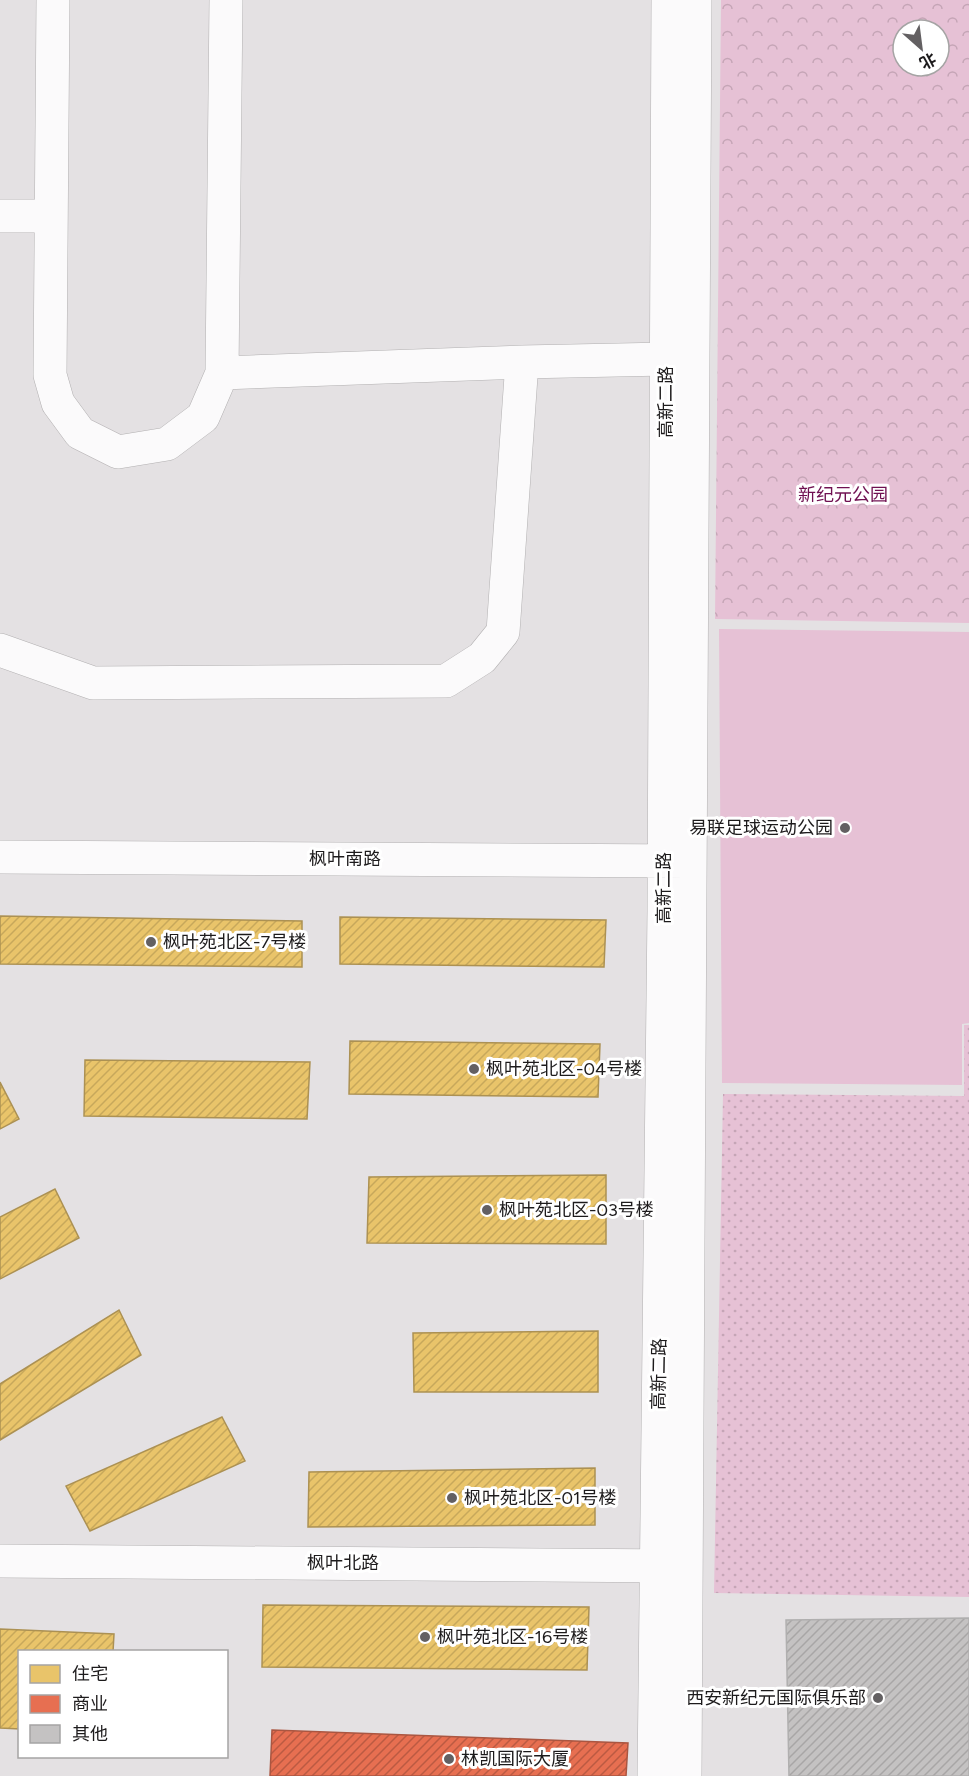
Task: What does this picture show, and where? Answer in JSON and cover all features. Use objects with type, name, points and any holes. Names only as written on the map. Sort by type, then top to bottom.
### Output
[{"type":"street","points":[[53,0],[50,375],[58,403],[80,433],[118,452],[167,444],[203,417],[222,373],[226,0]]},
{"type":"street","name":"高新二路","points":[[668,0],[666,359],[677,861]]},
{"type":"street","name":"高新二路","points":[[685,1776],[672,1566],[677,861],[695,0]]},
{"type":"street","points":[[0,216],[51,216]]},
{"type":"street","points":[[222,373],[666,359]]},
{"type":"street","points":[[0,650],[93,683],[446,681],[482,658],[503,632],[522,362]]},
{"type":"street","name":"枫叶南路","points":[[0,856],[677,861]]},
{"type":"street","name":"枫叶北路","points":[[0,1561],[672,1566]]},
{"type":"street","name":"高新二路","points":[[654,1776],[672,1566]]},
{"type":"green space","name":"新纪元公园","points":[[721,0],[969,0],[969,623],[715,619]]},
{"type":"green space","name":"易联足球运动公园","points":[[719,629],[969,632],[969,1023],[962,1024],[962,1085],[722,1083]]},
{"type":"green space","points":[[964,1025],[969,1025],[969,1597],[714,1593],[723,1094],[964,1096]]},
{"type":"building: 住宅","name":"枫叶苑北区-7号楼","points":[[0,916],[302,921],[302,967],[0,964]]},
{"type":"building: 住宅","points":[[340,917],[606,920],[604,967],[340,964]]},
{"type":"building: 住宅","name":"枫叶苑北区-04号楼","points":[[350,1041],[600,1044],[598,1097],[349,1094]]},
{"type":"building: 住宅","points":[[85,1060],[310,1062],[307,1119],[84,1116]]},
{"type":"building: 住宅","points":[[0,1082],[19,1119],[0,1129]]},
{"type":"building: 住宅","name":"枫叶苑北区-03号楼","points":[[606,1175],[606,1244],[367,1243],[369,1177]]},
{"type":"building: 住宅","points":[[55,1189],[79,1238],[0,1279],[0,1217]]},
{"type":"building: 住宅","points":[[119,1310],[141,1355],[0,1440],[0,1384]]},
{"type":"building: 住宅","points":[[598,1331],[598,1392],[414,1392],[413,1333]]},
{"type":"building: 住宅","points":[[222,1417],[245,1461],[90,1531],[66,1486]]},
{"type":"building: 住宅","name":"枫叶苑北区-01号楼","points":[[595,1468],[595,1525],[308,1527],[309,1472]]},
{"type":"building: 住宅","name":"枫叶苑北区-16号楼","points":[[263,1605],[589,1607],[587,1670],[262,1667]]},
{"type":"building: 住宅","points":[[0,1629],[114,1634],[113,1650],[18,1650],[18,1729],[0,1728]]},
{"type":"building: 商业","name":"林凯国际大厦","points":[[272,1730],[628,1743],[626,1776],[270,1776]]},
{"type":"building: 其他","name":"西安新纪元国际俱乐部","points":[[969,1618],[969,1776],[789,1776],[786,1620]]},
{"type":"place","name":"易联足球运动公园","points":[[845,828]]},
{"type":"place","name":"枫叶苑北区-7号楼","points":[[151,942]]},
{"type":"place","name":"枫叶苑北区-04号楼","points":[[474,1069]]},
{"type":"place","name":"枫叶苑北区-03号楼","points":[[487,1210]]},
{"type":"place","name":"枫叶苑北区-01号楼","points":[[452,1498]]},
{"type":"place","name":"枫叶苑北区-16号楼","points":[[425,1637]]},
{"type":"place","name":"西安新纪元国际俱乐部","points":[[878,1698]]},
{"type":"place","name":"林凯国际大厦","points":[[449,1759]]}]
